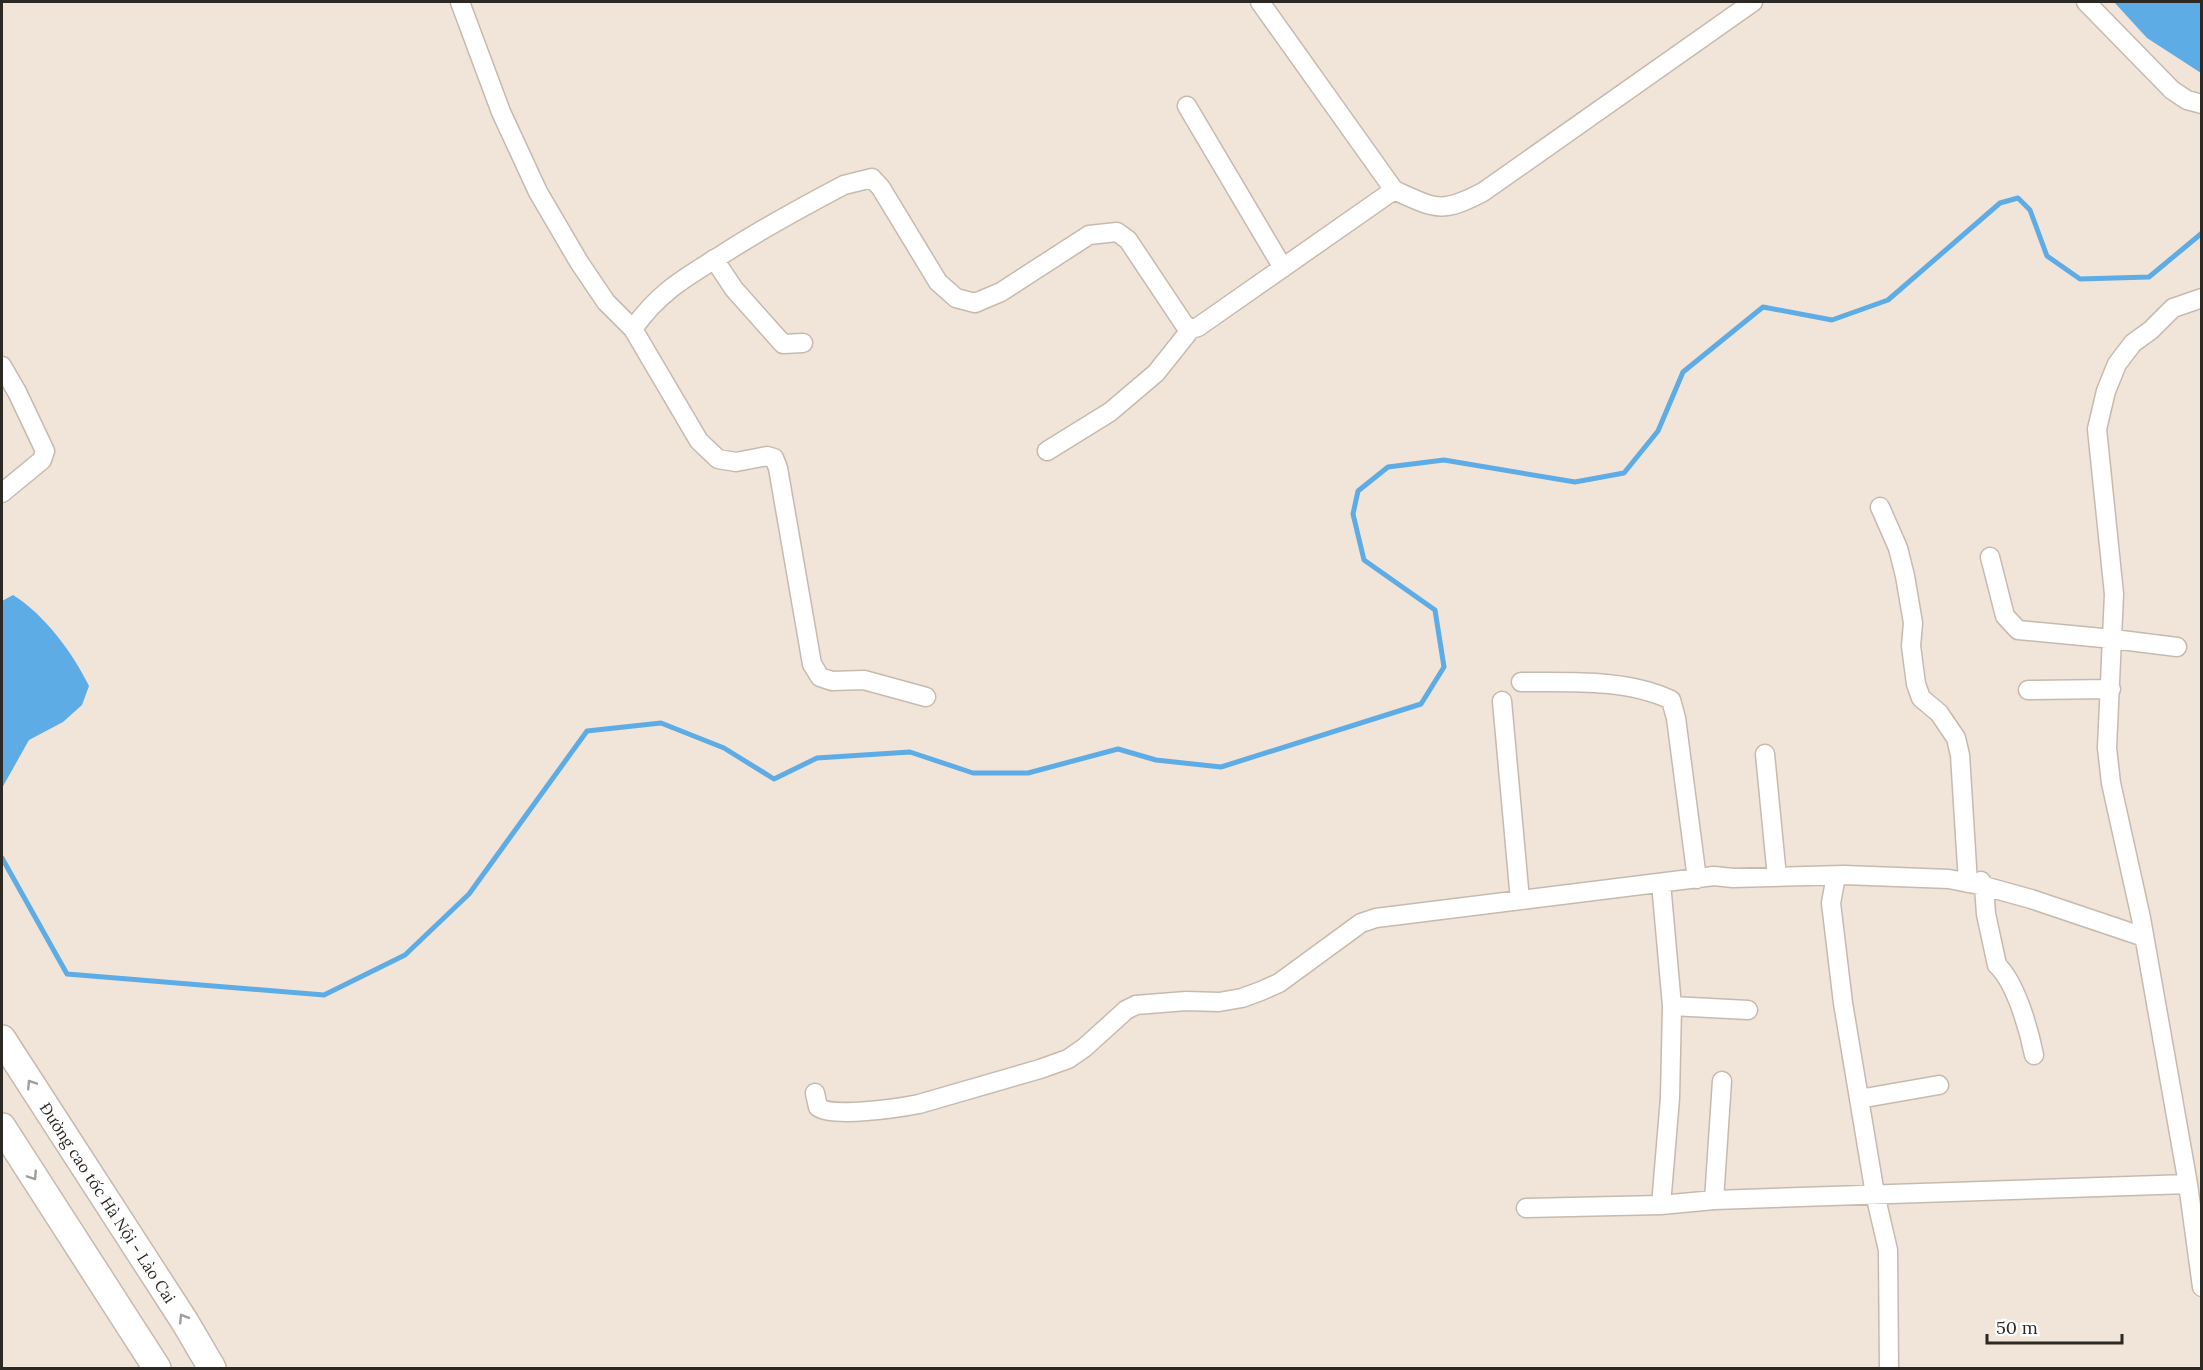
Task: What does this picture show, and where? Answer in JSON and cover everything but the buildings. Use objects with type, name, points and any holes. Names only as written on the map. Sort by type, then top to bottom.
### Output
[{"type":"highway","name":"Đường cao tốc Hà Nội - Lào Cai","points":[[2,1039],[185,1322],[212,1368]]},
{"type":"highway","points":[[2,1127],[157,1368]]},
{"type":"street","points":[[460,2],[501,112],[538,192],[579,262],[606,302],[633,329],[699,441],[718,459],[736,462],[767,456],[774,458],[778,468],[812,664],[816,673],[832,681],[864,680],[926,697]]},
{"type":"street","points":[[1260,2],[1394,190],[1421,203],[1444,208],[1460,204],[1475,196],[1753,2]]},
{"type":"street","points":[[2086,2],[2172,90],[2187,100],[2202,105]]},
{"type":"street","points":[[1186,106],[1283,268]]},
{"type":"street","points":[[633,329],[646,309],[675,284],[758,231],[844,184],[872,178],[881,188],[938,282],[957,298],[975,303],[1001,292],[1089,235],[1117,232],[1128,240],[1184,324],[1191,329]]},
{"type":"street","points":[[1047,451],[1118,405],[1156,373],[1191,329],[1198,327],[1394,190]]},
{"type":"street","points":[[714,260],[734,289],[783,344],[803,343]]},
{"type":"street","points":[[2202,298],[2172,308],[2151,330],[2133,343],[2117,364],[2106,391],[2097,429],[2114,594],[2108,748],[2111,783],[2144,937],[2188,1184],[2202,1287]]},
{"type":"street","points":[[2,366],[45,452],[42,460],[2,493]]},
{"type":"street","points":[[1880,507],[1898,548],[1905,576],[1913,623],[1911,646],[1916,684],[1921,698],[1939,713],[1956,738],[1978,883],[1997,965],[2003,971],[2014,993],[2034,1055]]},
{"type":"street","points":[[1990,557],[2005,616],[2018,630],[2177,647]]},
{"type":"street","points":[[1521,682],[1570,682],[1632,688],[1655,692],[1671,699],[1676,718],[1697,879]]},
{"type":"street","points":[[2028,690],[2111,689]]},
{"type":"street","points":[[1502,701],[1520,900]]},
{"type":"street","points":[[1765,754],[1777,877]]},
{"type":"street","points":[[814,1093],[818,1107],[826,1110],[868,1111],[918,1104],[1068,1059],[1084,1048],[1126,1010],[1136,1005],[1219,1002],[1242,998],[1261,991],[1279,983],[1369,919],[1661,882],[1714,876],[1734,878],[1844,874],[1949,879],[1978,883],[2144,937]]},
{"type":"street","points":[[1836,876],[1831,903],[1843,1003],[1875,1194],[1888,1250],[1889,1368]]},
{"type":"street","points":[[1661,882],[1672,1006],[1670,1098],[1661,1204]]},
{"type":"street","points":[[1672,1006],[1748,1010]]},
{"type":"street","points":[[1714,1200],[1722,1081]]},
{"type":"street","points":[[1859,1099],[1939,1085]]},
{"type":"street","points":[[1526,1208],[2188,1184]]},
{"type":"water","points":[[2114,2],[2201,2],[2201,73],[2147,38]]},
{"type":"water","points":[[13,595],[36,613],[57,635],[89,686],[82,705],[63,722],[29,740],[2,788],[2,601]]},
{"type":"waterway","points":[[2,858],[67,974],[324,995],[405,955],[469,894],[587,731],[661,723],[724,748],[774,779],[817,758],[910,752],[973,773],[1028,773],[1118,749],[1156,760],[1221,767],[1421,704],[1444,667],[1435,610],[1364,560],[1353,514],[1358,491],[1388,467],[1444,460],[1575,482],[1624,473],[1658,431],[1683,372],[1763,307],[1832,320],[1888,300],[2000,203],[2018,198],[2030,210],[2047,256],[2080,279],[2149,277],[2202,233]]}]
